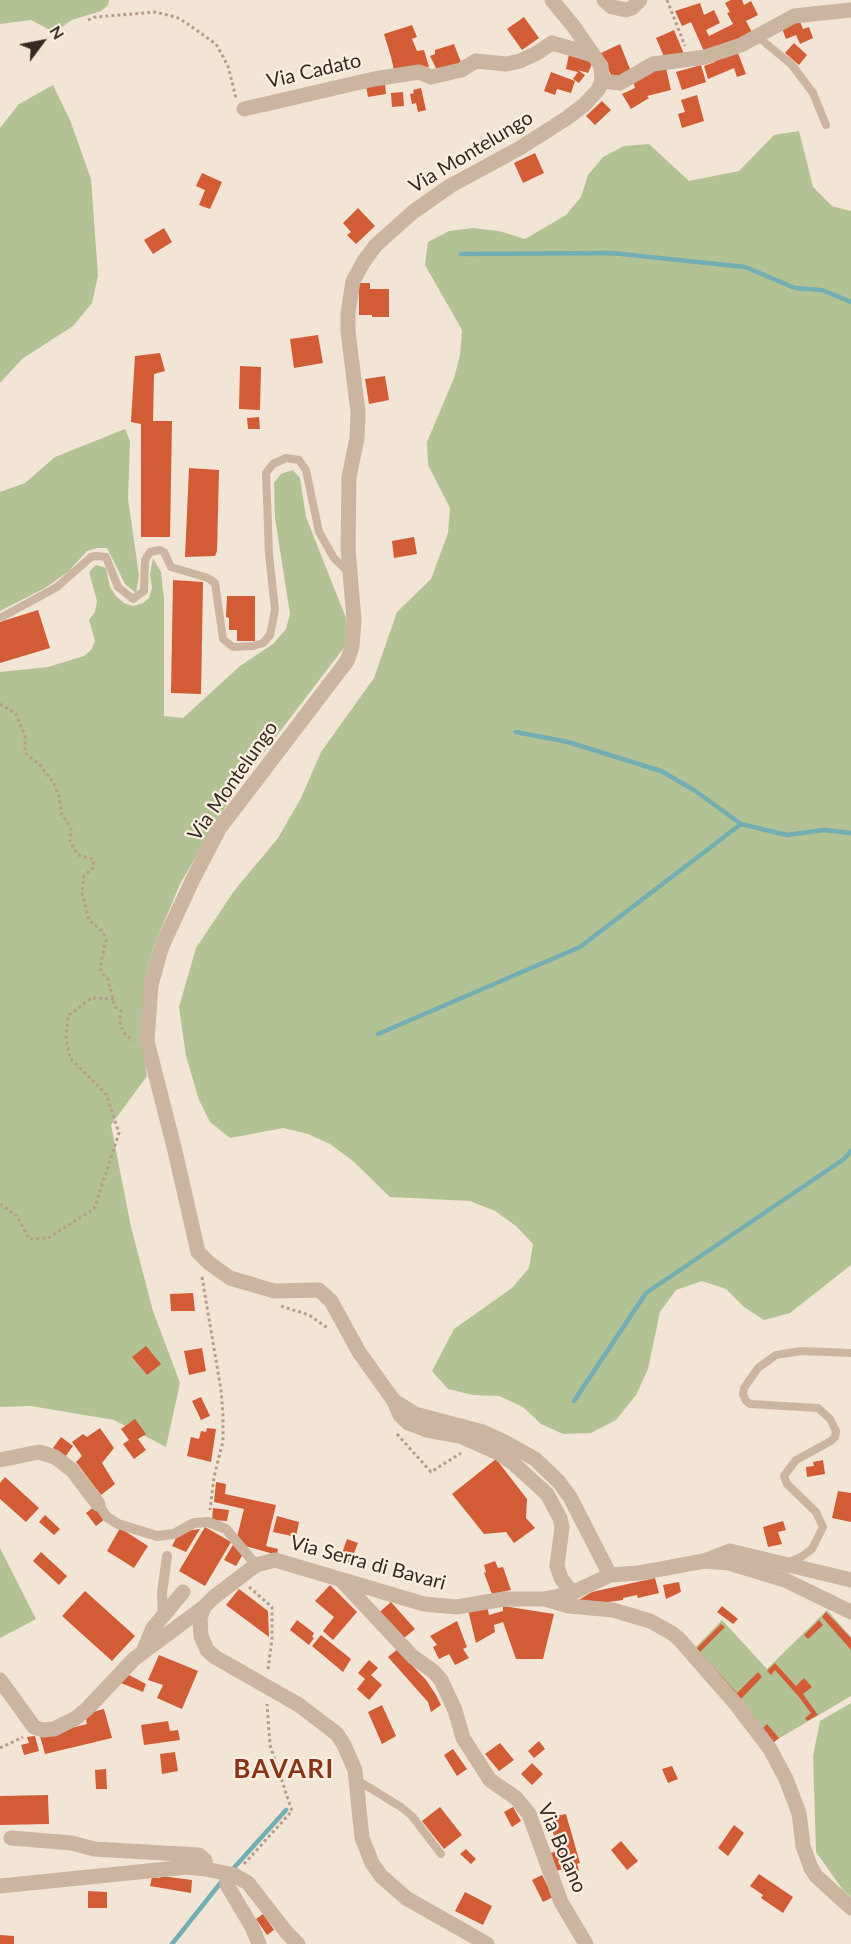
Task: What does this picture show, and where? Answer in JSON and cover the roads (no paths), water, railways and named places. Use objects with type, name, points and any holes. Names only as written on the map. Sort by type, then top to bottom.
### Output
[{"type":"street","points":[[552,0],[601,66],[602,81],[620,83],[653,64],[705,57],[732,48],[794,16],[851,10]]},
{"type":"street","points":[[604,0],[612,8],[626,10],[632,8],[640,0]]},
{"type":"street","name":"Via Cadato","points":[[244,109],[248,110],[374,79],[419,72],[431,76],[461,70],[476,61],[506,63],[520,61],[552,44],[593,55]]},
{"type":"street","name":"Via Montelungo","points":[[602,81],[598,90],[585,105],[567,118],[520,148],[450,186],[413,212],[376,245],[353,281],[348,331],[358,412],[357,438],[349,477],[348,548],[354,620],[352,646],[347,661],[219,829],[203,859],[162,946],[152,985],[147,1041],[176,1151],[198,1252],[230,1278],[274,1291],[319,1290],[332,1301],[359,1352],[394,1401],[416,1414],[483,1432],[503,1440],[535,1460],[558,1481],[570,1497],[610,1575]]},
{"type":"street","points":[[394,1401],[400,1415],[408,1423],[427,1430],[460,1436],[498,1453],[513,1463],[547,1494],[562,1527],[557,1566],[561,1578],[572,1593]]},
{"type":"street","points":[[0,1460],[39,1452],[55,1457],[72,1470],[107,1517],[118,1524],[157,1536],[174,1534],[194,1522],[208,1522],[226,1528],[256,1565],[204,1607],[142,1652],[76,1718],[54,1729],[39,1730],[31,1724],[0,1680]]},
{"type":"street","points":[[610,1575],[639,1573],[704,1561],[730,1551],[851,1580]]},
{"type":"street","points":[[163,1616],[162,1593],[167,1556]]},
{"type":"street","name":"Via Serra di Bavari","points":[[256,1565],[275,1560],[441,1607],[457,1607],[504,1599],[545,1599],[572,1593],[610,1575]]},
{"type":"street","points":[[704,1561],[729,1563],[785,1580],[851,1612]]},
{"type":"street","name":"Via Bolano","points":[[341,1580],[378,1622],[413,1657],[441,1680],[455,1710],[463,1738],[490,1780],[516,1798],[529,1814],[561,1902],[586,1944]]},
{"type":"street","points":[[142,1652],[153,1628],[183,1592]]},
{"type":"street","points":[[545,1599],[569,1606],[613,1610],[641,1618],[661,1626],[680,1640],[735,1702],[770,1749],[786,1779],[799,1813],[803,1846],[811,1868],[816,1876],[851,1908]]},
{"type":"street","points":[[204,1607],[200,1618],[201,1636],[207,1650],[215,1657],[299,1705],[337,1734],[350,1757],[357,1780],[362,1838],[372,1863],[381,1876],[406,1898],[488,1944]]},
{"type":"street","points":[[11,1838],[72,1843],[94,1849],[199,1855],[205,1860],[206,1869]]},
{"type":"street","points":[[0,1886],[187,1867],[206,1869],[241,1878],[254,1890],[298,1944]]},
{"type":"street","points":[[234,1875],[227,1881],[227,1886],[260,1944]]},
{"type":"lane","points":[[757,36],[792,65],[813,93],[826,125]]},
{"type":"lane","points":[[2,617],[57,588],[91,557],[96,556],[106,557],[118,587],[133,599],[144,591],[145,560],[150,552],[160,550],[164,552],[171,567],[208,578],[215,583],[223,639],[233,647],[263,643],[270,635],[275,610],[269,555],[266,473],[273,464],[286,458],[299,460],[306,470],[319,532],[334,558],[350,574]]},
{"type":"lane","points":[[785,1564],[812,1549],[823,1527],[816,1512],[787,1484],[784,1476],[796,1460],[831,1441],[836,1431],[830,1419],[818,1408],[750,1404],[743,1394],[744,1388],[758,1368],[776,1355],[801,1351],[851,1353]]},
{"type":"lane","points":[[357,1780],[412,1816],[441,1854]]},
{"type":"waterway","points":[[461,254],[612,253],[745,267],[795,288],[822,290],[851,302]]},
{"type":"waterway","points":[[516,732],[568,742],[661,771],[694,790],[741,824],[787,835],[824,830],[851,833]]},
{"type":"waterway","points":[[378,1034],[580,947],[741,824]]},
{"type":"waterway","points":[[574,1401],[646,1293],[844,1159],[851,1151]]},
{"type":"waterway","points":[[232,1870],[286,1810]]},
{"type":"waterway","points":[[172,1944],[222,1881]]},
{"type":"district","name":"BAVARI","points":[[284,1770]]}]
